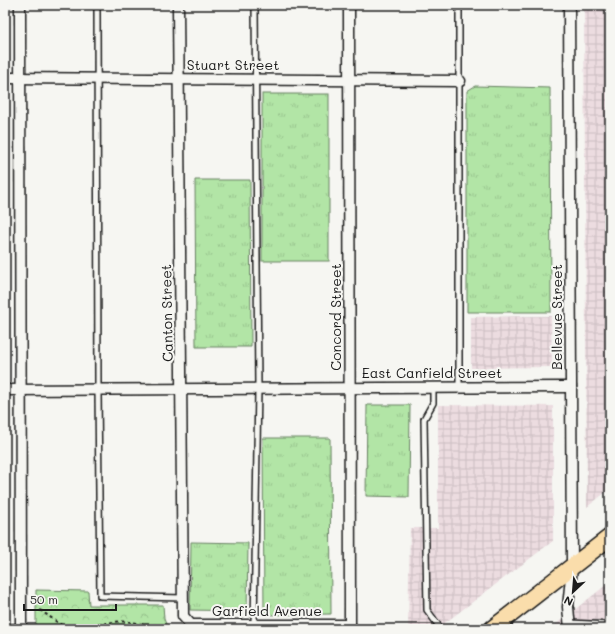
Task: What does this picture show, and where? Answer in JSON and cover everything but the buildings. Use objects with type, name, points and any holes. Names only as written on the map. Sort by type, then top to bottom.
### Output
[{"type":"main road","points":[[492,629],[610,537]]},
{"type":"street","points":[[20,5],[21,628]]},
{"type":"street","name":"Canton Street","points":[[178,5],[183,616],[185,620]]},
{"type":"street","name":"Concord Street","points":[[349,5],[350,627]]},
{"type":"street","name":"Bellevue Street","points":[[568,5],[572,567],[568,607],[570,626]]},
{"type":"street","name":"Stuart Street","points":[[5,78],[460,81]]},
{"type":"street","name":"East Canfield Street","points":[[5,390],[571,387]]},
{"type":"street","name":"Garfield Avenue","points":[[185,620],[191,625],[350,627]]},
{"type":"lane","points":[[97,5],[100,596],[183,598]]},
{"type":"lane","points":[[254,625],[258,389],[255,5]]},
{"type":"lane","points":[[458,5],[460,81],[459,387]]},
{"type":"lane","points":[[433,388],[433,403],[424,420],[427,610],[441,629]]},
{"type":"lane","points":[[570,626],[610,625]]},
{"type":"lane","points":[[5,627],[21,628]]},
{"type":"path","points":[[40,610],[67,629]]},
{"type":"path","points":[[87,629],[100,624],[122,621],[142,623],[152,629]]},
{"type":"shaded area","points":[[584,5],[610,5],[610,489],[587,507]]},
{"type":"shaded area","points":[[551,316],[552,367],[471,368],[471,317]]},
{"type":"shaded area","points":[[438,405],[553,406],[553,541],[437,629],[408,629],[410,528],[438,528]]},
{"type":"shaded area","points":[[610,582],[610,629],[550,629]]},
{"type":"green space","points":[[475,86],[550,88],[551,312],[467,312],[467,91]]},
{"type":"green space","points":[[262,94],[329,94],[329,261],[262,261]]},
{"type":"green space","points":[[195,180],[250,180],[251,347],[196,347]]},
{"type":"green space","points":[[367,405],[410,405],[409,497],[366,496]]},
{"type":"green space","points":[[263,438],[330,438],[331,614],[264,615]]},
{"type":"green space","points":[[191,542],[248,543],[247,611],[190,610]]},
{"type":"green space","points":[[36,590],[88,591],[89,605],[163,605],[164,619],[168,629],[36,629]]}]
